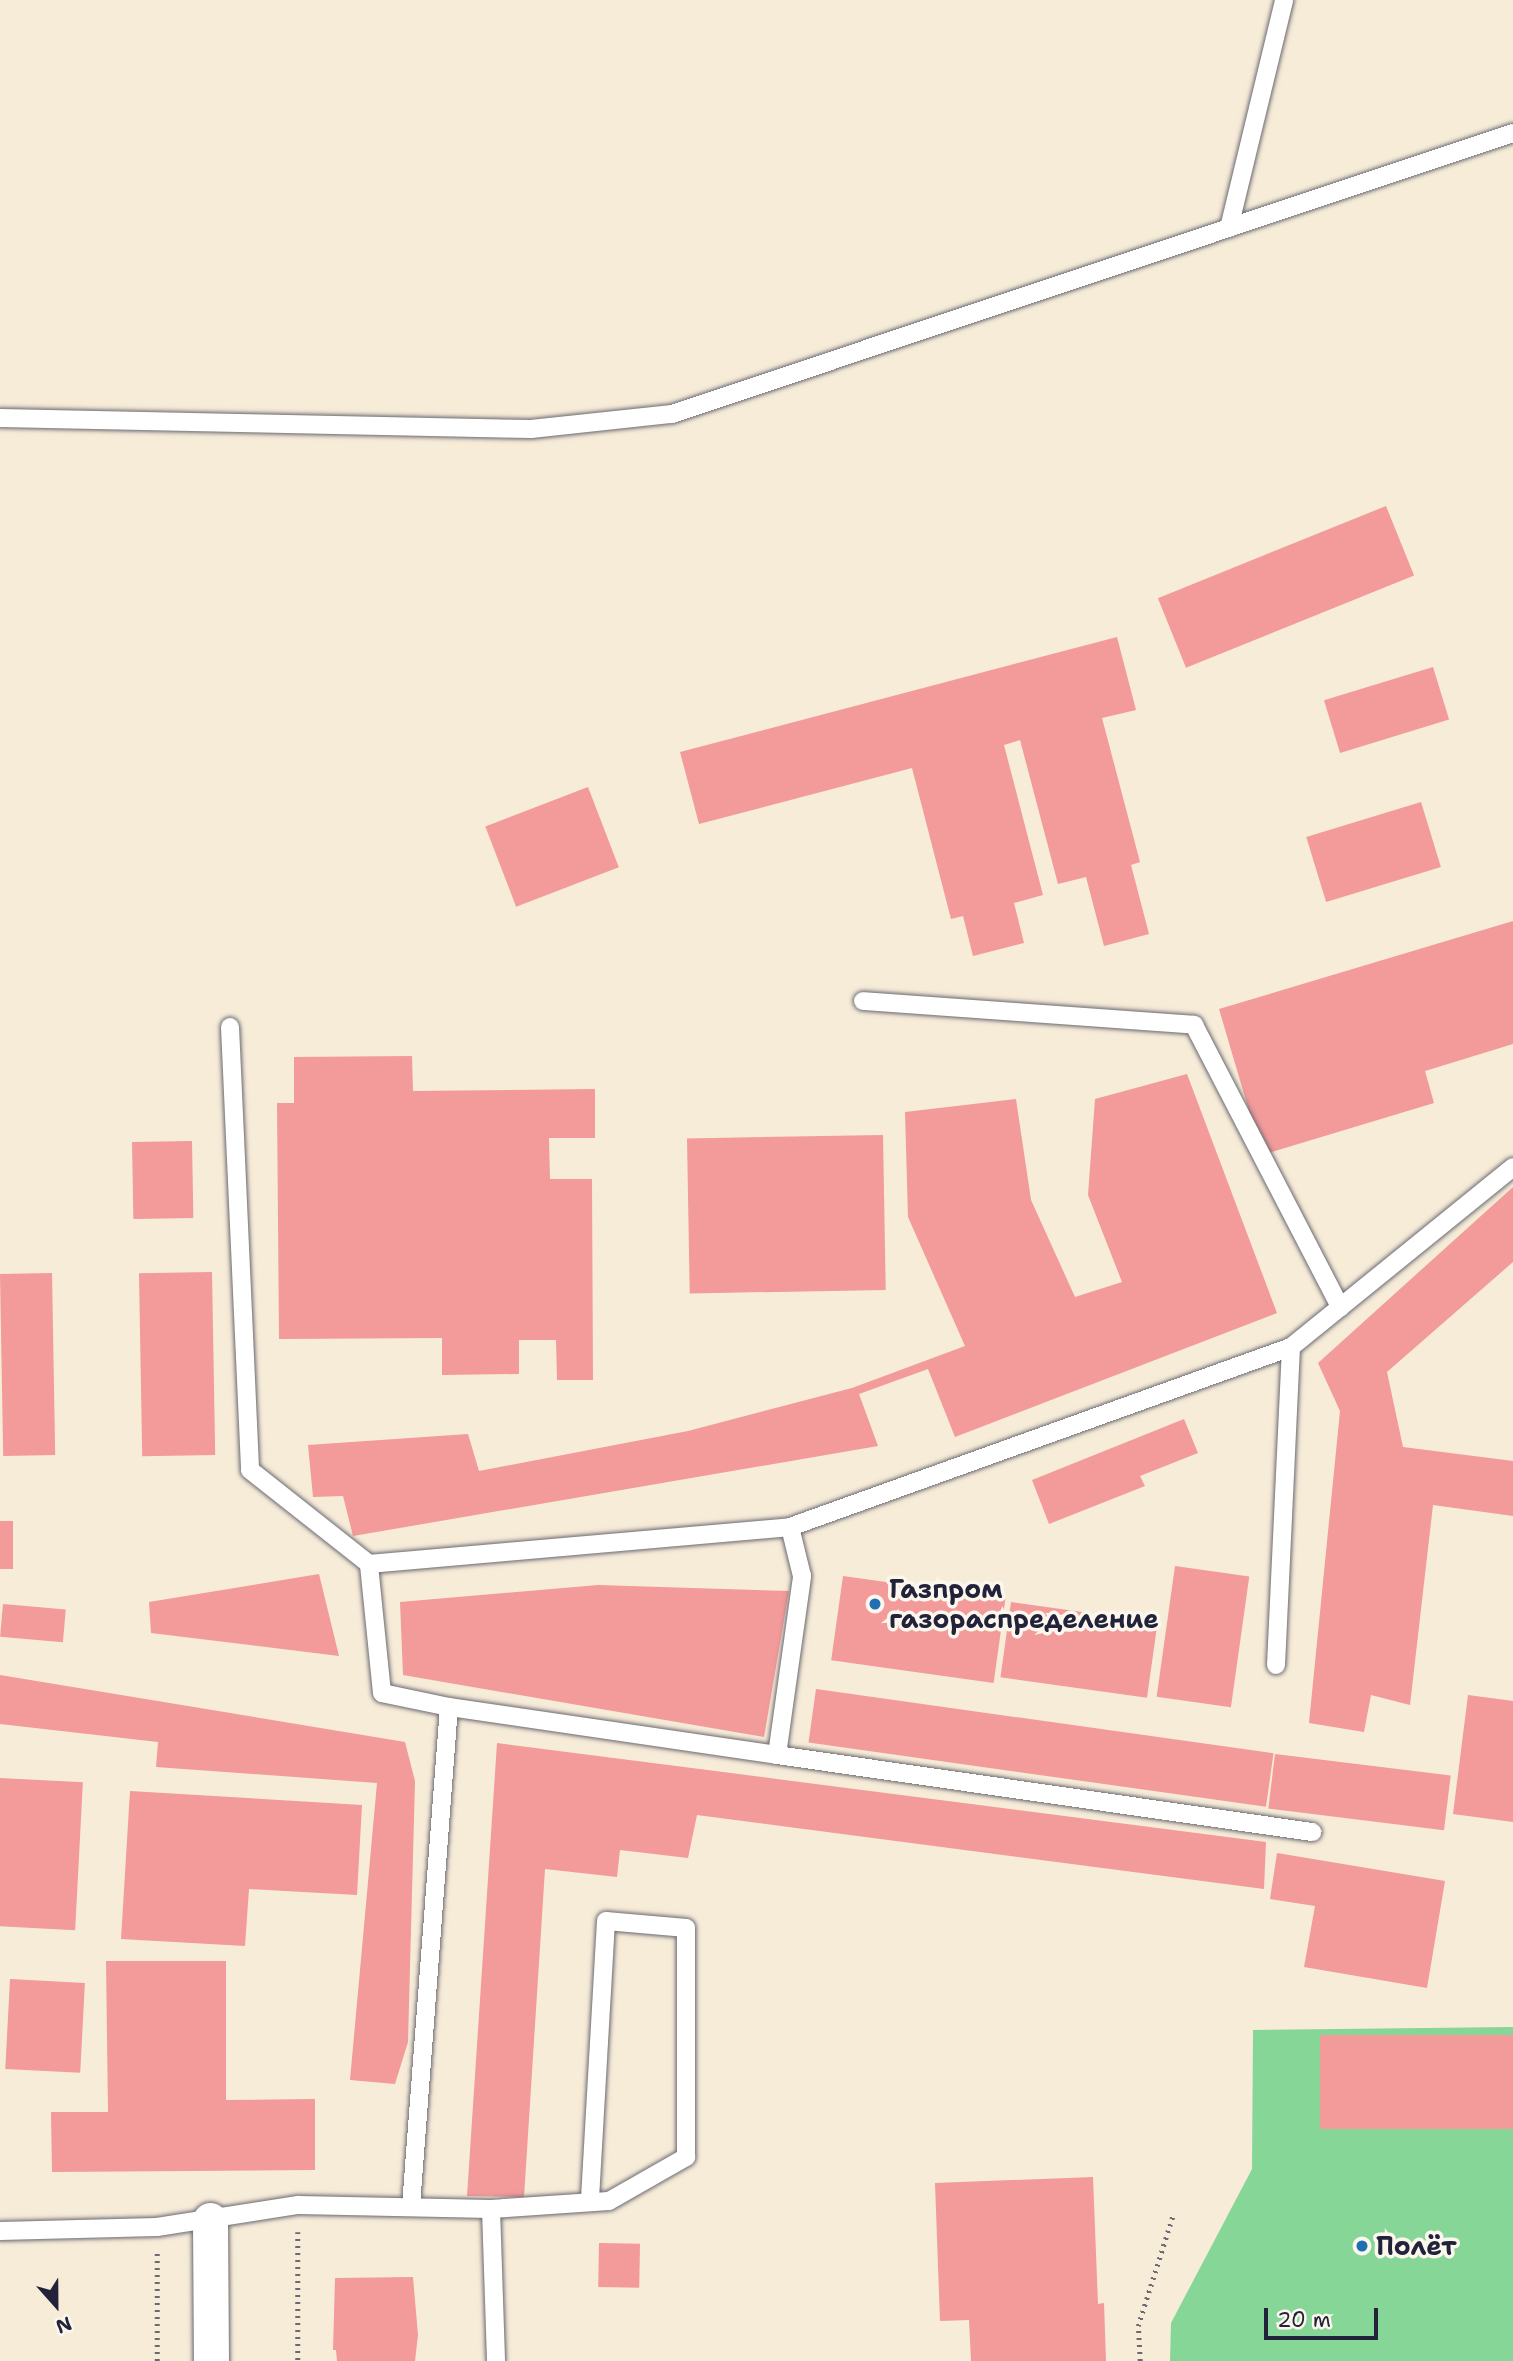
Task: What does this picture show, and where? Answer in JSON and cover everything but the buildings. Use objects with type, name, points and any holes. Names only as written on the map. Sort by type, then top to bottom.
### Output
[{"type":"street","points":[[210,2220],[211,2361]]},
{"type":"lane","points":[[1229,228],[1283,0]]},
{"type":"lane","points":[[0,418],[531,429],[672,414],[1513,133]]},
{"type":"lane","points":[[863,1002],[1194,1025],[1340,1307]]},
{"type":"lane","points":[[230,1027],[250,1470],[369,1564],[790,1527],[1291,1347],[1513,1167]]},
{"type":"lane","points":[[1276,1665],[1291,1347]]},
{"type":"lane","points":[[777,1755],[802,1576],[790,1527]]},
{"type":"lane","points":[[369,1564],[382,1693],[449,1707],[1312,1832]]},
{"type":"lane","points":[[411,2206],[449,1707]]},
{"type":"lane","points":[[0,2231],[158,2227],[298,2205],[491,2209],[609,2201],[686,2157],[686,1928],[606,1921],[590,2202]]},
{"type":"lane","points":[[491,2209],[496,2361]]},
{"type":"path","points":[[298,2205],[299,2361]]},
{"type":"path","points":[[1140,2361],[1138,2326],[1172,2215]]},
{"type":"path","points":[[157,2361],[158,2227]]},
{"type":"green space","name":"Полёт","points":[[1513,2027],[1513,2361],[1170,2361],[1171,2323],[1252,2169],[1253,2030]]},
{"type":"place","name":"Газпром газораспределение","points":[[875,1604]]},
{"type":"place","name":"Полёт","points":[[1362,2246]]}]
